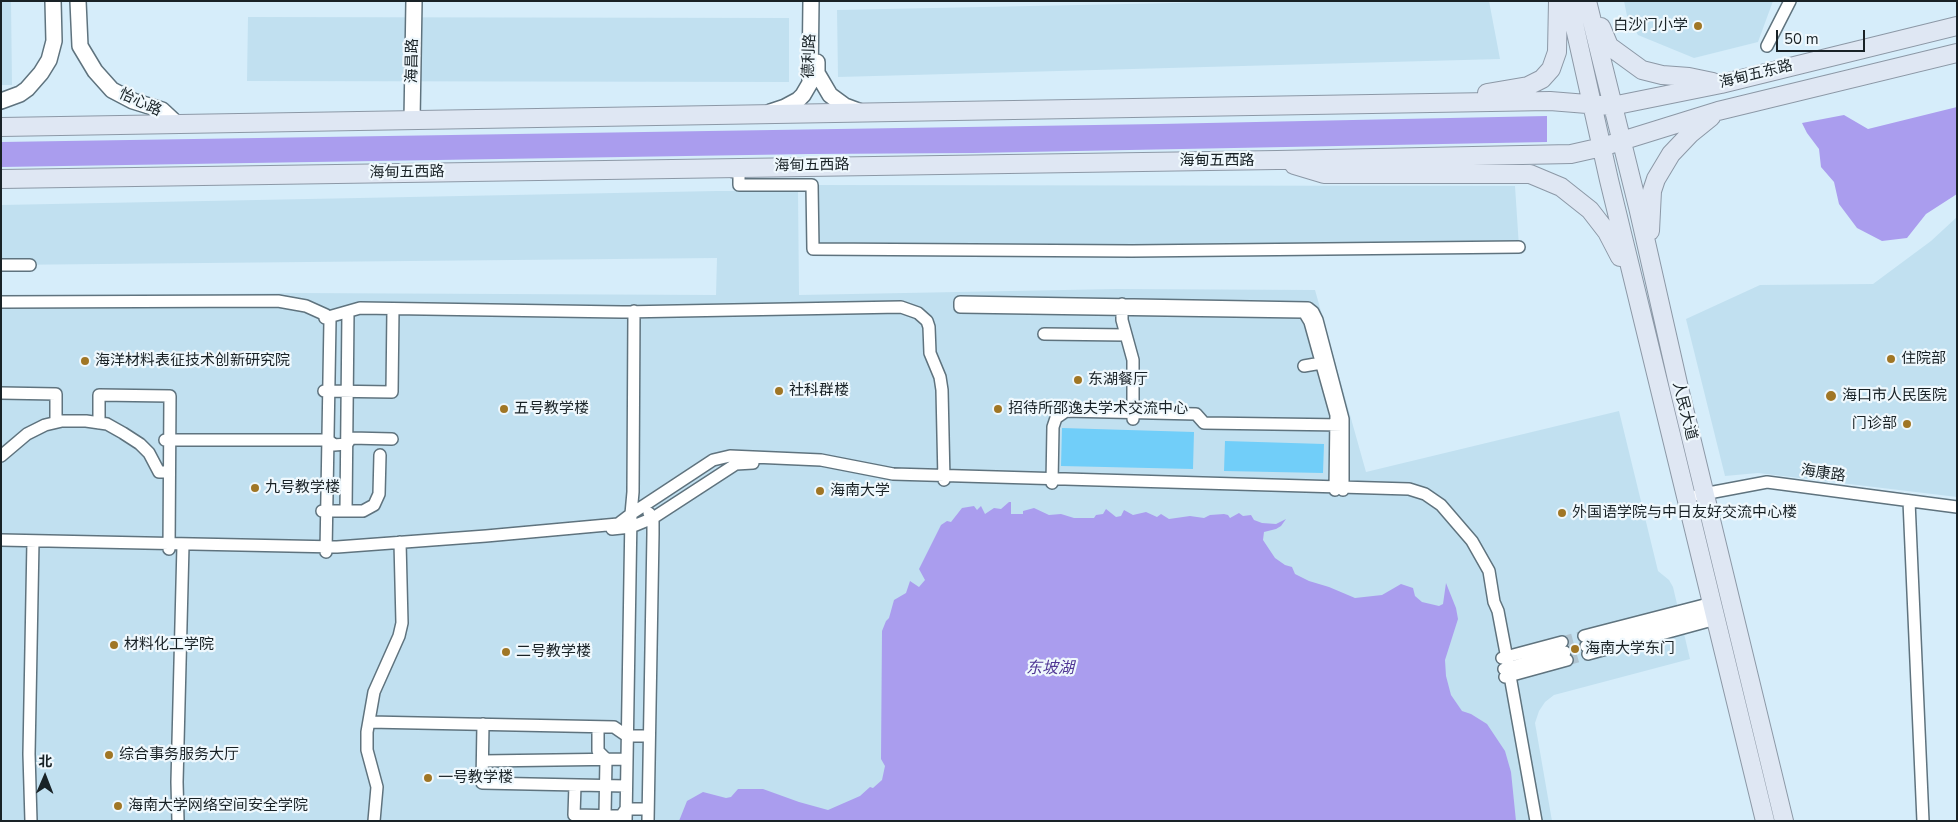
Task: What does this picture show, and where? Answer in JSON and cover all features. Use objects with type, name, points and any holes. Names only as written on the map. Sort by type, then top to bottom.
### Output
[{"type":"main road","points":[[1248,106],[1338,97],[1476,94],[1528,86],[1542,79],[1554,63],[1558,41],[1558,1]]},
{"type":"main road","name":"人民大道","points":[[1569,1],[1602,148],[1765,821]]},
{"type":"main road","points":[[1588,1],[1609,46],[1642,70],[1721,84]]},
{"type":"main road","name":"人民大道","points":[[1588,1],[1649,254],[1677,380],[1784,821]]},
{"type":"main road","name":"海甸五东路","points":[[1612,106],[1721,84],[1957,26]]},
{"type":"main road","name":"海甸五东路","points":[[1621,141],[1718,111],[1957,53]]},
{"type":"main road","points":[[1,127],[1550,101],[1612,106]]},
{"type":"main road","points":[[1649,254],[1652,191],[1656,180],[1671,154],[1690,134],[1718,111]]},
{"type":"main road","name":"海甸五西路","points":[[1,179],[1571,154],[1602,148],[1621,141]]},
{"type":"main road","points":[[1277,160],[1324,174],[1520,173],[1539,177],[1561,187],[1590,210],[1607,232],[1634,280]]},
{"type":"street","points":[[1,101],[20,94],[27,89],[49,60],[54,41],[53,1]]},
{"type":"street","name":"怡心路","points":[[78,1],[80,46],[85,58],[96,73],[117,93],[133,101],[162,110],[176,123]]},
{"type":"street","name":"海昌路","points":[[414,1],[417,120]]},
{"type":"street","name":"海昌路","points":[[417,120],[423,1]]},
{"type":"street","name":"德利路","points":[[765,114],[792,104],[807,90],[811,73],[811,1]]},
{"type":"street","name":"德利路","points":[[817,1],[817,73],[826,90],[836,100],[862,113]]},
{"type":"street","points":[[1767,46],[1790,1]]},
{"type":"street","points":[[708,168],[739,173],[739,184],[812,186],[813,249],[1132,251],[1519,247]]},
{"type":"street","points":[[1,265],[30,264]]},
{"type":"street","points":[[1,302],[289,302],[314,308],[327,320],[324,549]]},
{"type":"street","points":[[1122,306],[960,302],[960,307],[1304,306],[1311,310],[1316,317],[1325,362],[1343,419],[1340,428],[1339,488]]},
{"type":"street","points":[[1,306],[264,305],[298,308],[327,320],[360,313],[393,311],[634,314],[901,307],[918,313],[925,318],[929,327],[930,354],[940,377],[942,390],[941,478]]},
{"type":"street","points":[[1122,306],[1122,320],[1133,360],[1133,415]]},
{"type":"street","points":[[326,392],[392,392],[393,311]]},
{"type":"street","points":[[626,821],[630,527],[633,492],[634,314]]},
{"type":"street","points":[[346,511],[348,315]]},
{"type":"street","points":[[1044,334],[1126,335]]},
{"type":"street","points":[[1304,366],[1325,362]]},
{"type":"street","points":[[1,393],[56,394],[56,422]]},
{"type":"street","points":[[99,423],[100,395],[165,396],[167,547]]},
{"type":"street","points":[[1055,481],[1059,429],[1063,420],[1071,417],[1196,414],[1204,423],[1340,428]]},
{"type":"street","points":[[1,456],[27,434],[45,425],[78,420],[99,423],[115,428],[135,440],[149,453],[159,472],[167,472]]},
{"type":"street","points":[[167,437],[326,438],[334,445],[346,444],[352,438],[392,439]]},
{"type":"street","points":[[325,511],[363,511],[369,509],[377,502],[380,455]]},
{"type":"street","points":[[1,546],[36,544],[324,549],[400,544],[616,524],[713,460],[730,456],[804,459],[893,474],[941,478]]},
{"type":"street","points":[[400,544],[487,541],[630,527],[653,518],[740,463],[803,464],[885,479],[941,478],[1398,488],[1418,491],[1441,505],[1457,521],[1472,541],[1489,571],[1531,821]]},
{"type":"street","name":"海康路","points":[[1687,497],[1767,482],[1957,507]]},
{"type":"street","points":[[626,808],[648,815],[653,518],[633,492]]},
{"type":"street","points":[[1909,501],[1923,821]]},
{"type":"street","points":[[1,540],[36,544]]},
{"type":"street","points":[[31,821],[29,754],[36,544]]},
{"type":"street","points":[[36,544],[34,720],[36,821]]},
{"type":"street","points":[[374,821],[376,787],[367,750],[369,722],[374,692],[399,636],[402,624],[400,544]]},
{"type":"street","points":[[178,821],[177,782],[183,547]]},
{"type":"street","points":[[1714,611],[1679,620],[1586,645],[1679,620],[1714,611]]},
{"type":"street","points":[[1506,667],[1560,652],[1506,667]]},
{"type":"street","points":[[1506,667],[1536,821]]},
{"type":"street","points":[[369,722],[614,727],[627,736],[649,736]]},
{"type":"street","points":[[483,724],[482,783],[626,786]]},
{"type":"street","points":[[598,727],[598,751],[606,759],[605,815]]},
{"type":"street","points":[[483,761],[627,759]]},
{"type":"street","points":[[575,785],[574,815],[621,816],[626,808]]},
{"type":"shaded area","points":[[1,1],[11,1],[12,85],[1,85]]},
{"type":"shaded area","points":[[1272,1],[1489,1],[1500,59],[838,77],[837,10]]},
{"type":"shaded area","name":"白沙门小学","points":[[1624,1],[1773,1],[1758,42],[1694,58],[1638,35],[1627,16]]},
{"type":"shaded area","points":[[248,17],[789,18],[789,82],[247,81]]},
{"type":"shaded area","points":[[812,185],[1515,186],[1519,247],[813,249]]},
{"type":"shaded area","name":"海南大学","points":[[798,191],[799,295],[1117,289],[1315,290],[1366,472],[1619,411],[1658,571],[1669,580],[1673,587],[1690,659],[1554,695],[1545,702],[1539,711],[1535,723],[1552,821],[1,821],[1,297],[294,293],[716,295],[717,258],[1,265],[1,205]]},
{"type":"shaded area","name":"海口市人民医院","points":[[1957,217],[1957,497],[1758,473],[1725,476],[1686,319],[1760,285],[1873,284],[1931,241]]},
{"type":"shaded area","points":[[1062,428],[1194,432],[1193,469],[1061,466]]},
{"type":"shaded area","points":[[1225,441],[1324,444],[1323,473],[1224,471]]},
{"type":"water","points":[[1957,107],[1957,194],[1926,214],[1907,238],[1882,241],[1857,228],[1839,204],[1834,182],[1821,167],[1819,149],[1802,123],[1844,115],[1868,129]]},
{"type":"water","points":[[1547,116],[1547,142],[973,153],[1,167],[1,142]]},
{"type":"water","name":"东坡湖","points":[[1011,502],[1011,514],[1023,514],[1023,511],[1034,508],[1049,515],[1061,514],[1074,518],[1094,518],[1096,515],[1103,514],[1106,509],[1116,517],[1121,516],[1124,510],[1133,515],[1146,512],[1157,517],[1161,514],[1169,519],[1190,516],[1204,518],[1210,515],[1224,514],[1230,518],[1239,513],[1243,516],[1251,515],[1254,520],[1262,523],[1276,524],[1286,519],[1276,529],[1264,532],[1263,540],[1275,558],[1285,565],[1292,567],[1295,574],[1309,581],[1355,598],[1382,595],[1401,584],[1413,588],[1415,596],[1422,602],[1439,606],[1443,604],[1446,583],[1456,608],[1458,619],[1445,660],[1446,676],[1451,695],[1462,711],[1487,724],[1505,751],[1511,772],[1516,821],[679,821],[687,801],[703,792],[726,798],[731,797],[738,789],[763,789],[828,810],[860,796],[882,780],[885,766],[881,759],[882,631],[889,618],[894,600],[906,593],[910,581],[919,587],[925,580],[919,569],[941,525],[947,521],[951,522],[962,508],[974,506],[977,510],[981,506],[985,514],[994,508],[1001,509]]},
{"type":"tunnel","points":[[1562,642],[1584,636]]},
{"type":"tunnel","points":[[1565,652],[1586,646]]},
{"type":"tunnel","points":[[1567,660],[1588,654]]},
{"type":"place","name":"白沙门小学","points":[[1698,26]]},
{"type":"place","name":"住院部","points":[[1891,359]]},
{"type":"place","name":"海洋材料表征技术创新研究院","points":[[85,361]]},
{"type":"place","name":"东湖餐厅","points":[[1078,380]]},
{"type":"place","name":"社科群楼","points":[[779,391]]},
{"type":"place","name":"海口市人民医院","points":[[1831,396]]},
{"type":"place","name":"五号教学楼","points":[[504,409]]},
{"type":"place","name":"招待所邵逸夫学术交流中心","points":[[998,409]]},
{"type":"place","name":"门诊部","points":[[1907,424]]},
{"type":"place","name":"九号教学楼","points":[[255,488]]},
{"type":"place","name":"海南大学","points":[[820,491]]},
{"type":"place","name":"外国语学院与中日友好交流中心楼","points":[[1562,513]]},
{"type":"place","name":"材料化工学院","points":[[114,645]]},
{"type":"place","name":"海南大学东门","points":[[1575,649]]},
{"type":"place","name":"二号教学楼","points":[[506,652]]},
{"type":"place","name":"综合事务服务大厅","points":[[109,755]]},
{"type":"place","name":"一号教学楼","points":[[428,778]]},
{"type":"place","name":"海南大学网络空间安全学院","points":[[118,806]]}]
